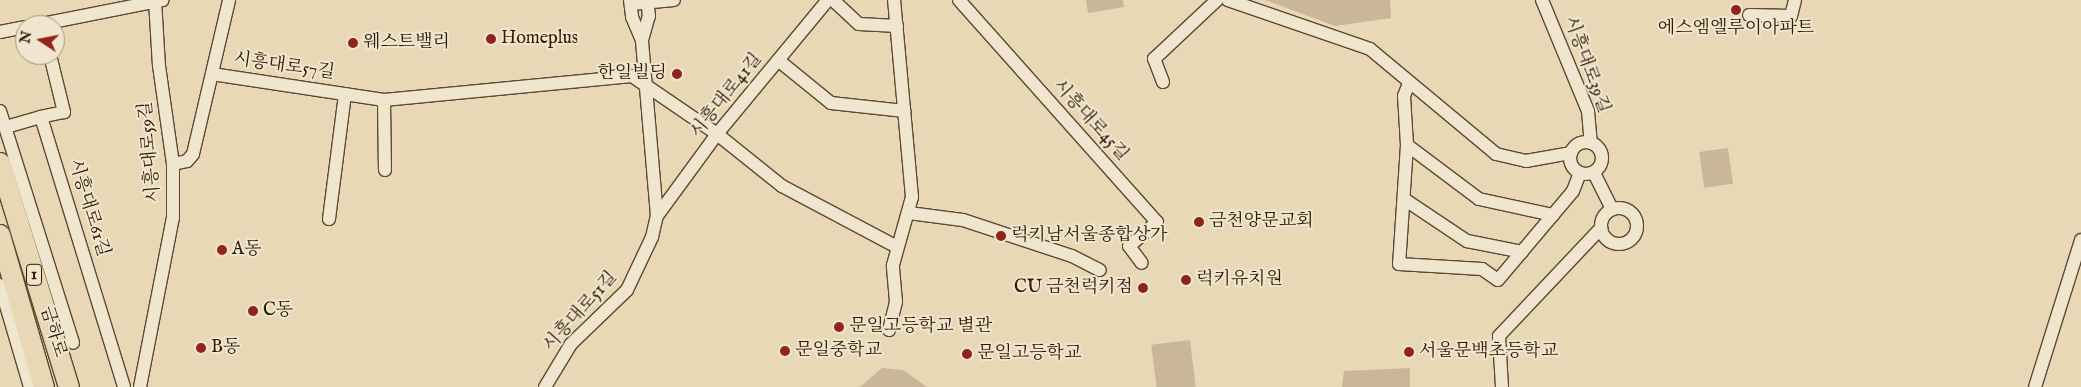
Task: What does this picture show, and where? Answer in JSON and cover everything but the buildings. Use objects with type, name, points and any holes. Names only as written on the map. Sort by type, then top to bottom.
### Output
[{"type":"main road","name":"금하로","points":[[0,163],[69,387]]},
{"type":"main road","name":"금하로","points":[[0,235],[44,387]]},
{"type":"street","points":[[65,20],[158,0]]},
{"type":"street","name":"시흥대로59길","points":[[140,387],[173,218],[173,164],[159,66],[158,0]]},
{"type":"street","name":"시흥대로57길","points":[[173,164],[187,161],[193,154],[229,0]]},
{"type":"street","name":"시흥대로51길","points":[[642,40],[632,17],[630,2],[674,0]]},
{"type":"street","name":"시흥대로41길","points":[[657,216],[717,134],[828,0]]},
{"type":"street","points":[[833,0],[859,24],[896,26]]},
{"type":"street","points":[[889,330],[896,302],[892,276],[897,247],[909,213],[912,197],[906,111],[894,0]]},
{"type":"street","name":"시흥대로45길","points":[[959,0],[1157,222],[1129,246],[1142,263]]},
{"type":"street","points":[[1163,82],[1154,59],[1217,0]]},
{"type":"street","points":[[1228,0],[1370,49],[1409,84],[1496,154],[1526,161],[1571,153],[1580,144],[1591,143]]},
{"type":"street","name":"시흥대로39길","points":[[1542,0],[1588,111],[1591,143],[1599,148],[1603,157],[1601,166],[1594,173]]},
{"type":"street","points":[[1749,15],[1791,16],[1795,0]]},
{"type":"street","name":"시흥대로51길","points":[[544,387],[571,344],[627,290],[652,237],[657,216],[644,83],[642,40],[649,16],[647,1]]},
{"type":"street","points":[[0,32],[15,29]]},
{"type":"street","points":[[778,60],[831,103],[906,111]]},
{"type":"street","points":[[6,127],[64,112],[52,65]]},
{"type":"street","name":"시흥대로57길","points":[[212,74],[345,94],[329,219]]},
{"type":"street","points":[[345,94],[384,100],[632,76],[717,134],[782,186],[897,247]]},
{"type":"street","points":[[1409,84],[1404,96],[1406,145],[1399,264],[1482,269],[1498,280],[1574,191],[1580,173]]},
{"type":"street","points":[[384,100],[385,170]]},
{"type":"street","points":[[0,110],[73,343]]},
{"type":"street","name":"시흥대로61길","points":[[41,117],[124,387]]},
{"type":"street","points":[[1406,145],[1479,199],[1553,215]]},
{"type":"street","points":[[1571,153],[1573,167],[1580,173],[1594,173],[1612,209]]},
{"type":"street","points":[[1404,199],[1467,242],[1522,252]]},
{"type":"street","points":[[1575,256],[1598,244],[1617,244],[1631,239],[1637,225],[1627,210],[1612,209],[1602,219],[1601,228],[1606,239],[1617,244]]},
{"type":"street","points":[[909,213],[963,220],[1072,256],[1100,270]]},
{"type":"street","points":[[1502,387],[1499,336],[1601,228]]},
{"type":"street","points":[[2035,387],[2081,240]]},
{"type":"street","points":[[0,285],[30,387]]},
{"type":"shaded area","points":[[1086,0],[1123,0],[1124,7],[1088,13]]},
{"type":"shaded area","points":[[1265,0],[1390,0],[1391,18],[1335,26]]},
{"type":"shaded area","points":[[1728,148],[1733,184],[1704,188],[1699,152]]},
{"type":"shaded area","points":[[1190,340],[1196,387],[1156,387],[1151,345]]},
{"type":"shaded area","points":[[882,368],[903,370],[927,387],[860,387]]},
{"type":"shaded area","points":[[1410,368],[1410,387],[1342,387],[1344,371]]},
{"type":"place","name":"에스엠엘루이아파트","points":[[1736,10]]},
{"type":"place","name":"Homeplus","points":[[491,39]]},
{"type":"place","name":"웨스트밸리","points":[[353,43]]},
{"type":"place","name":"한일빌딩","points":[[677,74]]},
{"type":"place","name":"금천양문교회","points":[[1199,222]]},
{"type":"place","name":"럭키남서울종합상가","points":[[1001,236]]},
{"type":"place","name":"A동","points":[[222,250]]},
{"type":"place","name":"럭키유치원","points":[[1186,280]]},
{"type":"place","name":"CU 금천럭키점","points":[[1143,288]]},
{"type":"place","name":"C동","points":[[253,311]]},
{"type":"place","name":"문일고등학교 별관","points":[[839,327]]},
{"type":"place","name":"B동","points":[[201,348]]},
{"type":"place","name":"문일중학교","points":[[785,351]]},
{"type":"place","name":"서울문백초등학교","points":[[1409,352]]},
{"type":"place","name":"문일고등학교","points":[[967,354]]}]
